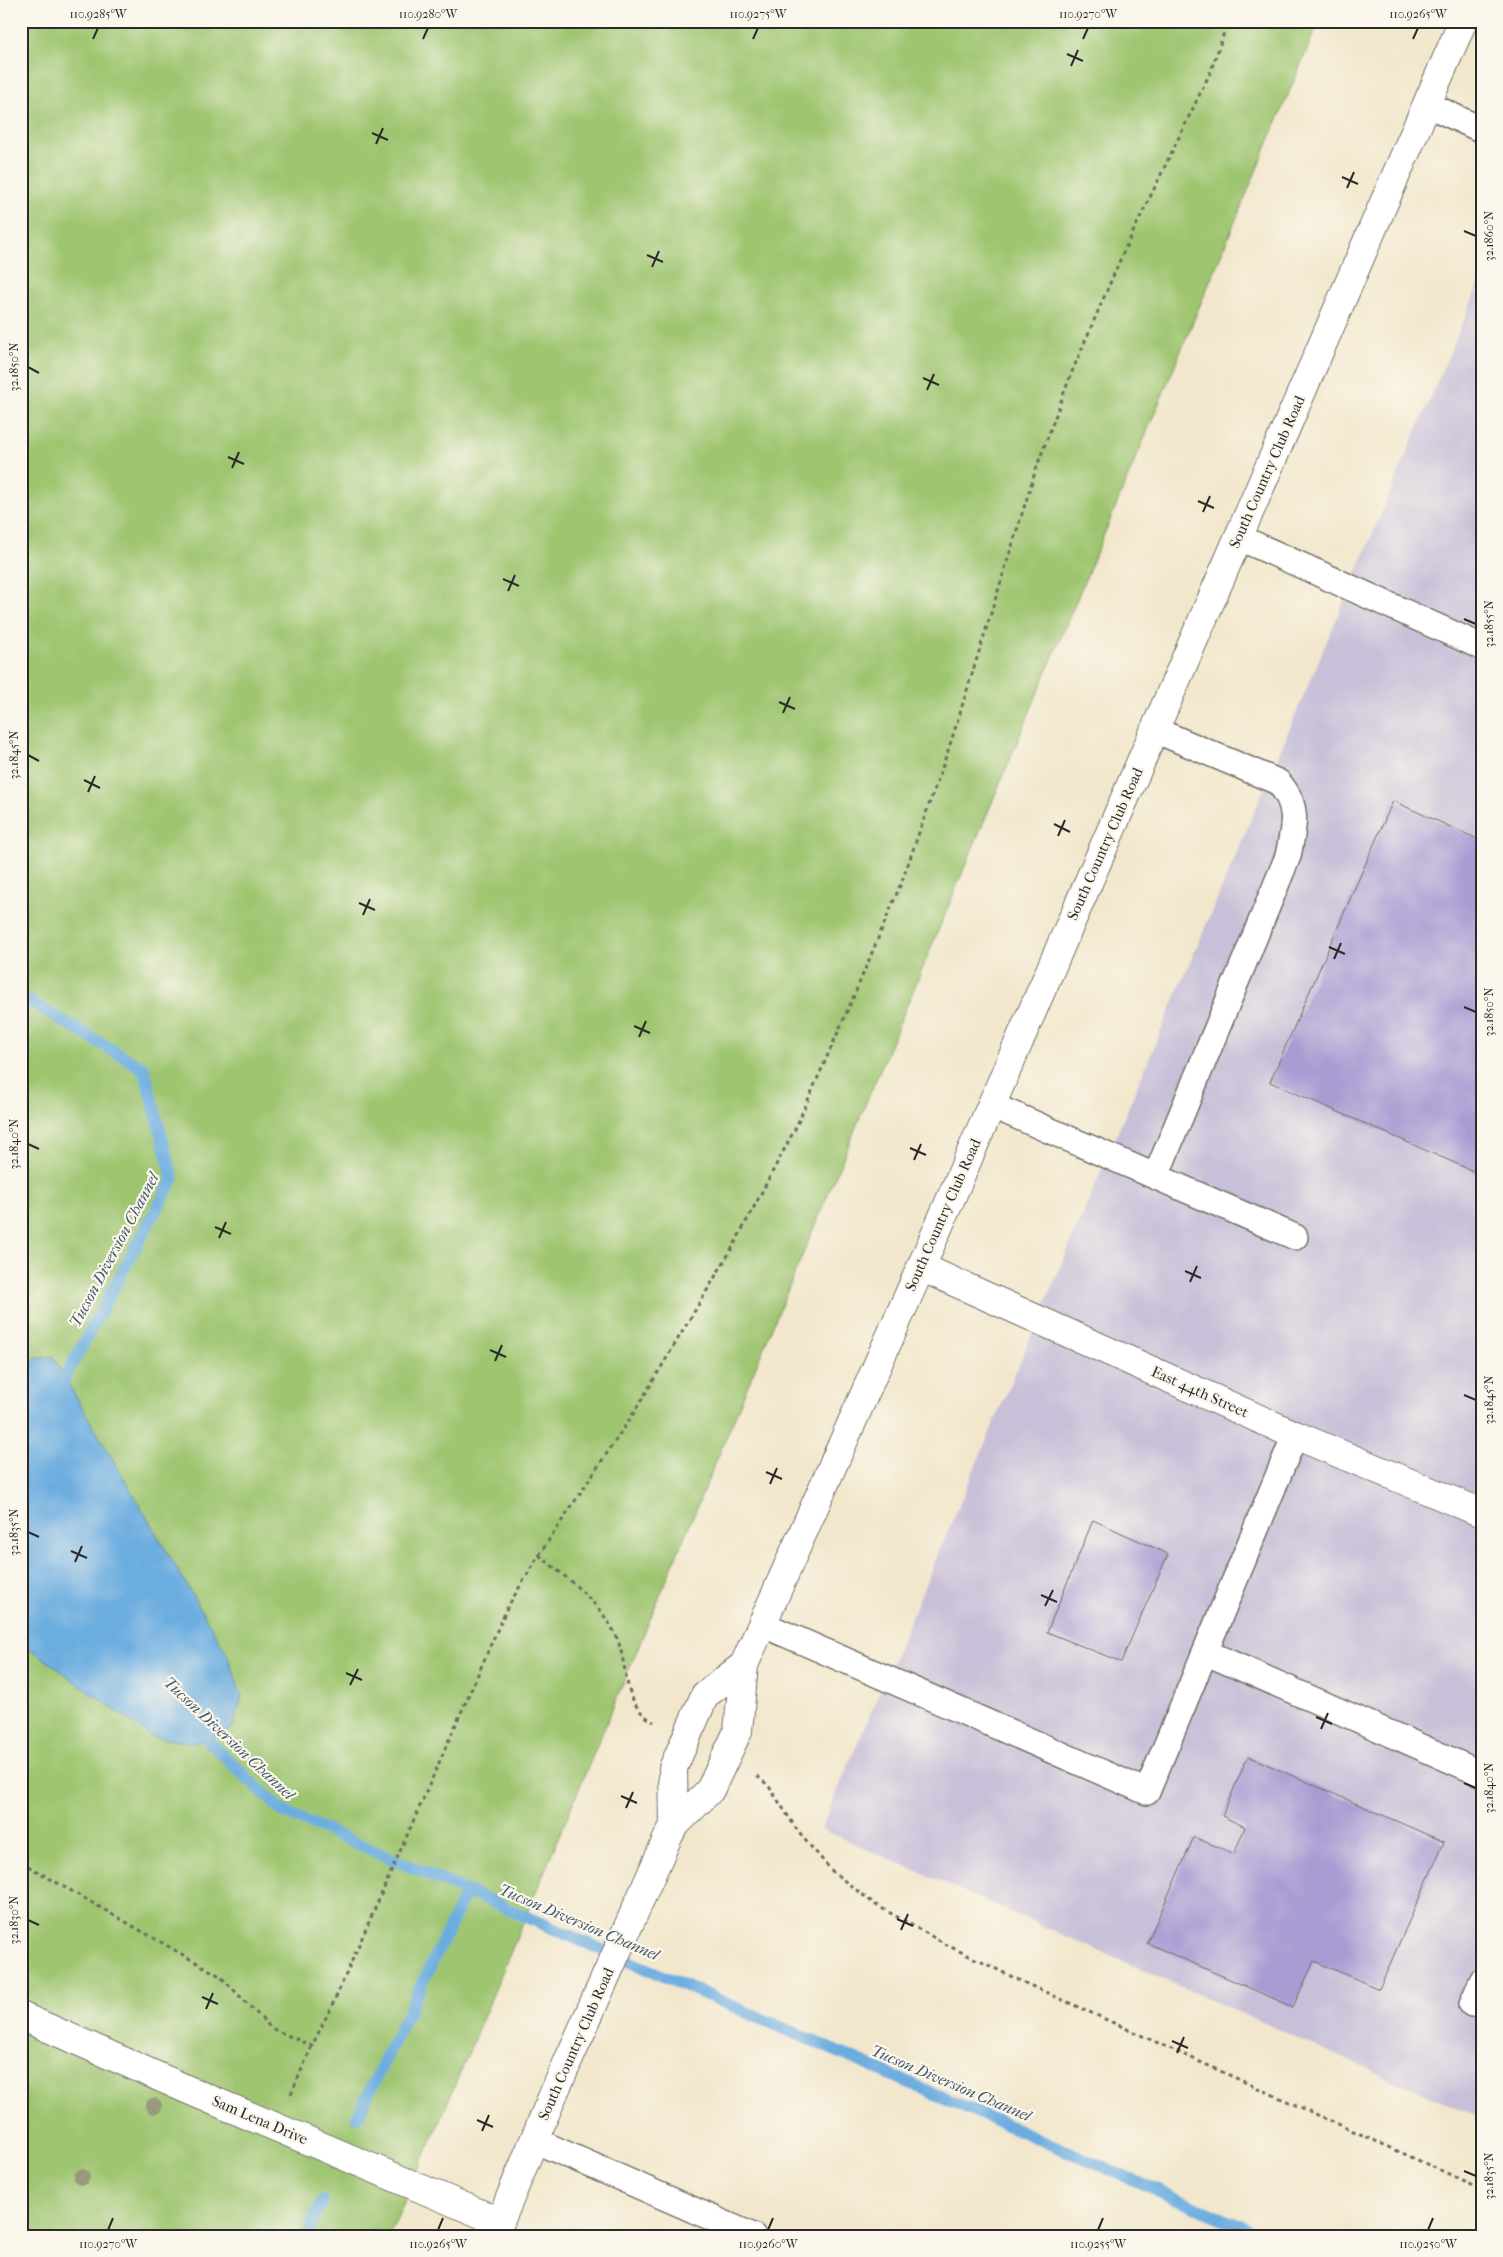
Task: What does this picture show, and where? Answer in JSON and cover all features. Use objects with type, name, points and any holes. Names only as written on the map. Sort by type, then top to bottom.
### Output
[{"type":"street","name":"South Country Club Road","points":[[497,2229],[553,2095],[671,1832],[710,1790],[738,1731],[744,1665],[921,1266],[1464,21]]},
{"type":"street","name":"East 44th Street","points":[[921,1266],[1295,1436],[1482,1513]]},
{"type":"street","name":"South Country Club Road","points":[[671,1832],[673,1768],[706,1695],[744,1665]]},
{"type":"street","name":"Sam Lena Drive","points":[[21,2016],[276,2127],[497,2229]]},
{"type":"lane","points":[[1427,104],[1482,130]]},
{"type":"lane","points":[[1238,537],[1482,647]]},
{"type":"lane","points":[[1155,730],[1278,782],[1288,793],[1293,808],[1294,826],[1288,856],[1156,1176]]},
{"type":"lane","points":[[991,1104],[1294,1236]]},
{"type":"lane","points":[[762,1624],[1147,1792],[1295,1436]]},
{"type":"lane","points":[[1205,1652],[1482,1774]]},
{"type":"lane","points":[[1472,2004],[1482,1981]]},
{"type":"lane","points":[[534,2140],[753,2236]]},
{"type":"path","points":[[276,2127],[336,1997],[508,1608],[539,1555],[634,1412],[734,1245],[796,1127],[902,881],[949,748],[1036,469],[1071,374],[1123,253],[1210,73],[1228,21]]},
{"type":"path","points":[[539,1555],[577,1586],[598,1608],[613,1628],[622,1651],[631,1699],[644,1717],[661,1726]]},
{"type":"path","points":[[751,1773],[761,1777],[768,1785],[799,1833],[833,1872],[876,1904],[947,1945],[1025,1983],[1482,2189]]},
{"type":"path","points":[[21,1862],[220,1976],[271,2028],[312,2046]]},
{"type":"shaded area","points":[[1482,277],[1482,2119],[821,1829]]},
{"type":"green space","points":[[21,21],[1319,21],[437,2128],[389,2236],[21,2236]]},
{"type":"water","points":[[52,1356],[227,1654],[242,1697],[232,1729],[195,1743],[152,1737],[21,1642],[21,1361]]},
{"type":"building","points":[[1393,801],[1482,841],[1482,1175],[1270,1082]]},
{"type":"building","points":[[1093,1520],[1168,1554],[1121,1662],[1047,1632]]},
{"type":"building","points":[[1248,1756],[1444,1842],[1379,1989],[1314,1961],[1293,2007],[1147,1943],[1194,1837],[1234,1854],[1245,1827],[1222,1816]]},
{"type":"waterway","name":"Tucson Diversion Channel","points":[[21,996],[144,1069],[173,1179],[57,1392]]},
{"type":"waterway","name":"Tucson Diversion Channel","points":[[196,1729],[282,1811],[1263,2236]]},
{"type":"waterway","points":[[357,2117],[467,1891]]},
{"type":"waterway","points":[[306,2236],[322,2201]]}]
